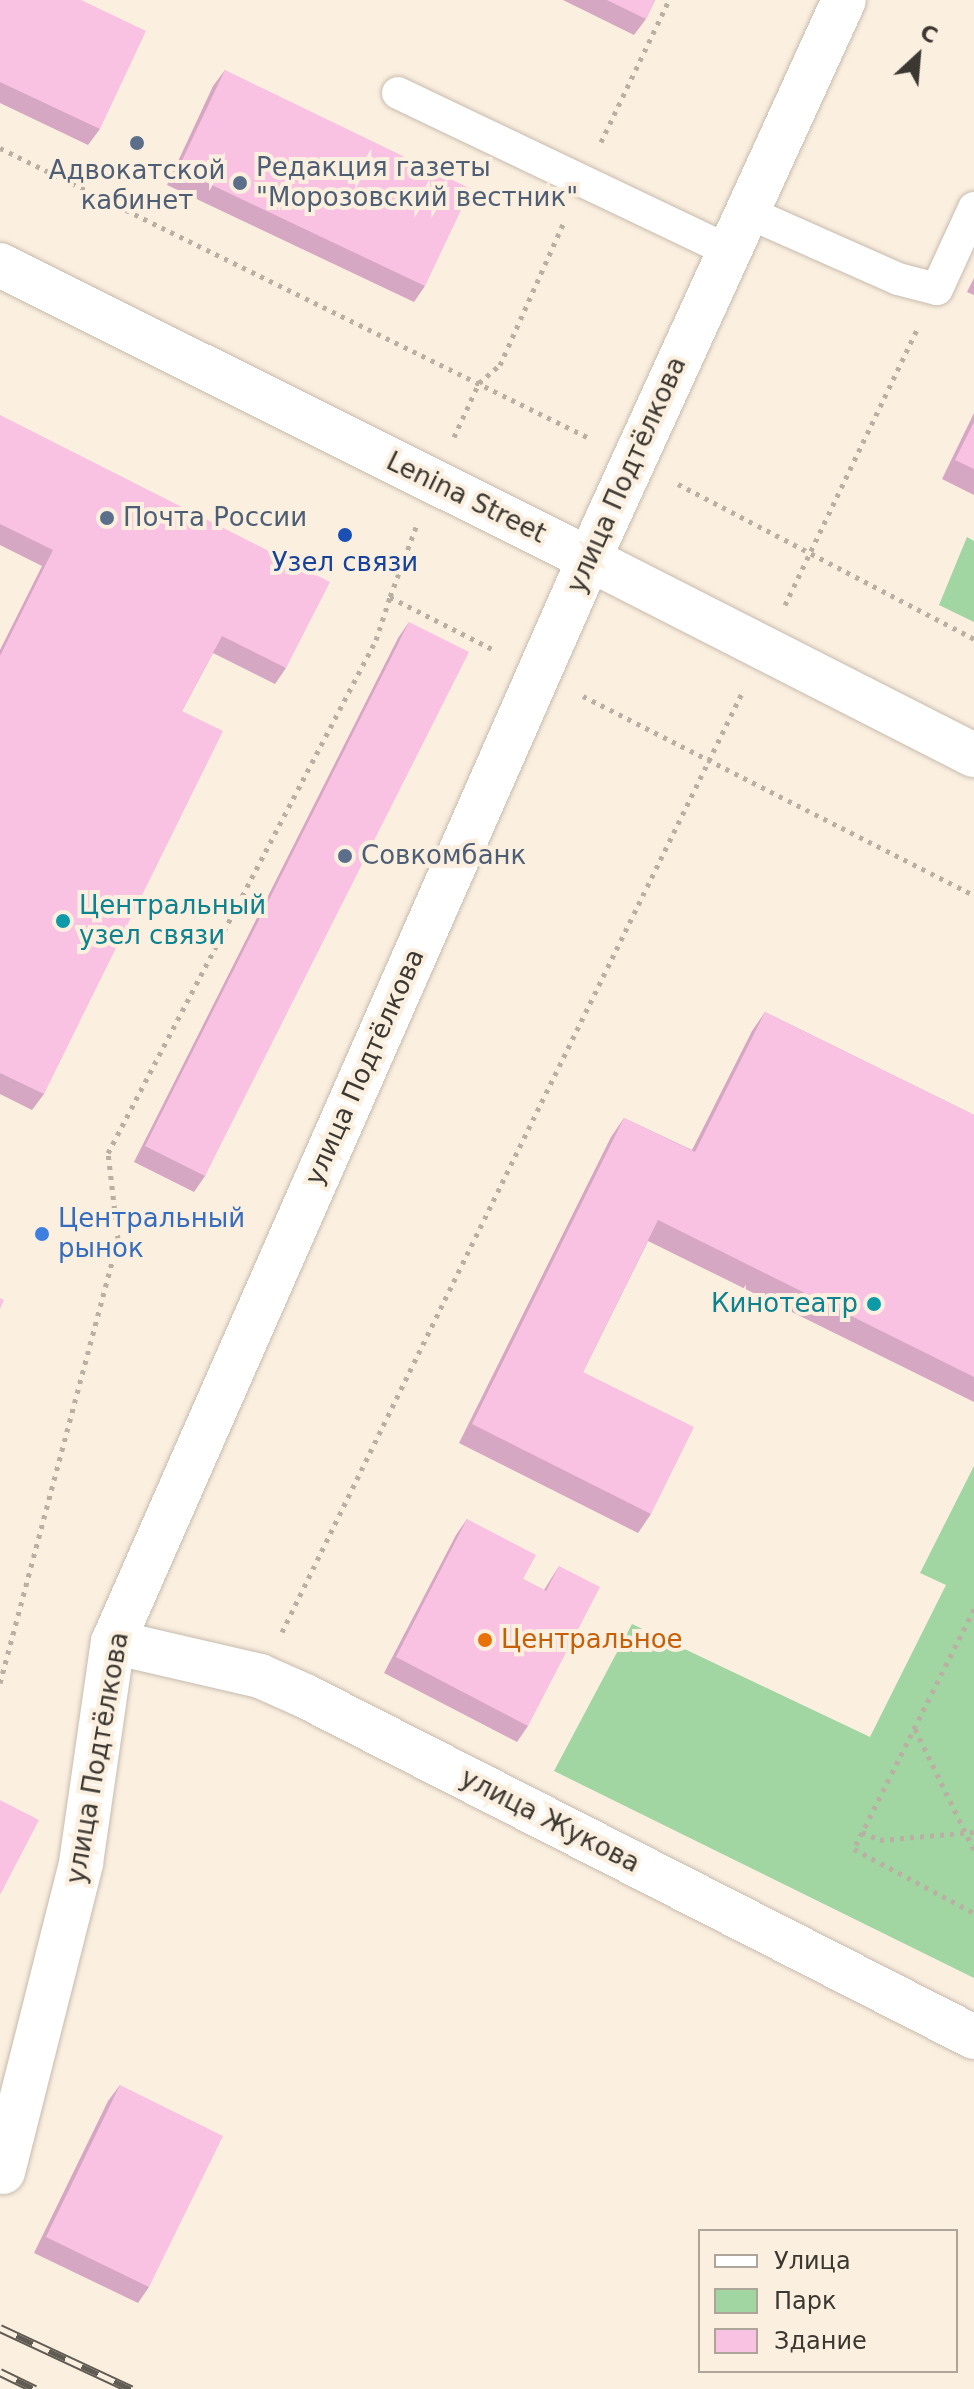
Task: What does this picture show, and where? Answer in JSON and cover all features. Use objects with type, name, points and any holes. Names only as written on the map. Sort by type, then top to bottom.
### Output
[{"type":"main road","name":"улица Подтёлкова","points":[[3,2172],[81,1863],[113,1642],[633,460],[844,0]]},
{"type":"main road","name":"Lenina Street","points":[[0,265],[974,755]]},
{"type":"main road","name":"улица Жукова","points":[[113,1642],[260,1676],[974,2037]]},
{"type":"lane","points":[[398,93],[729,251]]},
{"type":"lane","points":[[747,212],[898,279],[937,289],[974,208]]},
{"type":"path","points":[[0,1683],[118,1239],[108,1153],[376,640],[433,482],[479,383],[500,365],[669,0]]},
{"type":"path","points":[[0,148],[633,460],[808,556],[974,639]]},
{"type":"path","points":[[260,1676],[710,761],[937,289]]},
{"type":"path","points":[[390,597],[974,895]]},
{"type":"path","points":[[974,1609],[854,1849],[974,1913]]},
{"type":"path","points":[[914,1728],[974,1850]]},
{"type":"path","points":[[862,1832],[880,1840],[974,1832]]},
{"type":"green space","points":[[967,537],[974,541],[974,622],[939,605]]},
{"type":"green space","points":[[974,1466],[974,1978],[554,1771],[632,1624],[870,1737],[946,1585],[920,1573]]},
{"type":"building","points":[[0,0],[81,0],[146,31],[100,129],[0,82]]},
{"type":"building","points":[[607,0],[655,0],[646,19]]},
{"type":"building","points":[[225,70],[471,189],[425,286],[178,169]]},
{"type":"building","points":[[0,415],[330,582],[286,668],[222,636],[182,711],[223,731],[44,1094],[0,1073],[0,656],[53,550],[0,524]]},
{"type":"building","points":[[974,422],[974,469],[955,460]]},
{"type":"building","points":[[409,622],[469,652],[205,1176],[145,1146]]},
{"type":"building","name":"Кинотеатр","points":[[765,1012],[974,1115],[974,1377],[658,1220],[583,1372],[694,1427],[651,1514],[472,1424],[624,1118],[695,1152]]},
{"type":"building","name":"Центральное","points":[[467,1519],[536,1555],[523,1579],[546,1591],[559,1566],[600,1587],[528,1726],[396,1657]]},
{"type":"building","points":[[0,1800],[39,1820],[0,1895]]},
{"type":"building","points":[[120,2085],[223,2136],[149,2287],[46,2237]]},
{"type":"railway","points":[[0,2328],[131,2389]]},
{"type":"railway","points":[[0,2372],[35,2389]]},
{"type":"place","name":"Адвокатской кабинет","points":[[137,143]]},
{"type":"place","name":"Редакция газеты \"Морозовский вестник\"","points":[[240,183]]},
{"type":"place","name":"Почта России","points":[[107,518]]},
{"type":"place","name":"Узел связи","points":[[345,535]]},
{"type":"place","name":"Совкомбанк","points":[[345,856]]},
{"type":"place","name":"Центральный узел связи","points":[[63,921]]},
{"type":"place","name":"Центральный рынок","points":[[42,1234]]},
{"type":"place","name":"Кинотеатр","points":[[874,1304]]},
{"type":"place","name":"Центральное","points":[[485,1640]]}]
